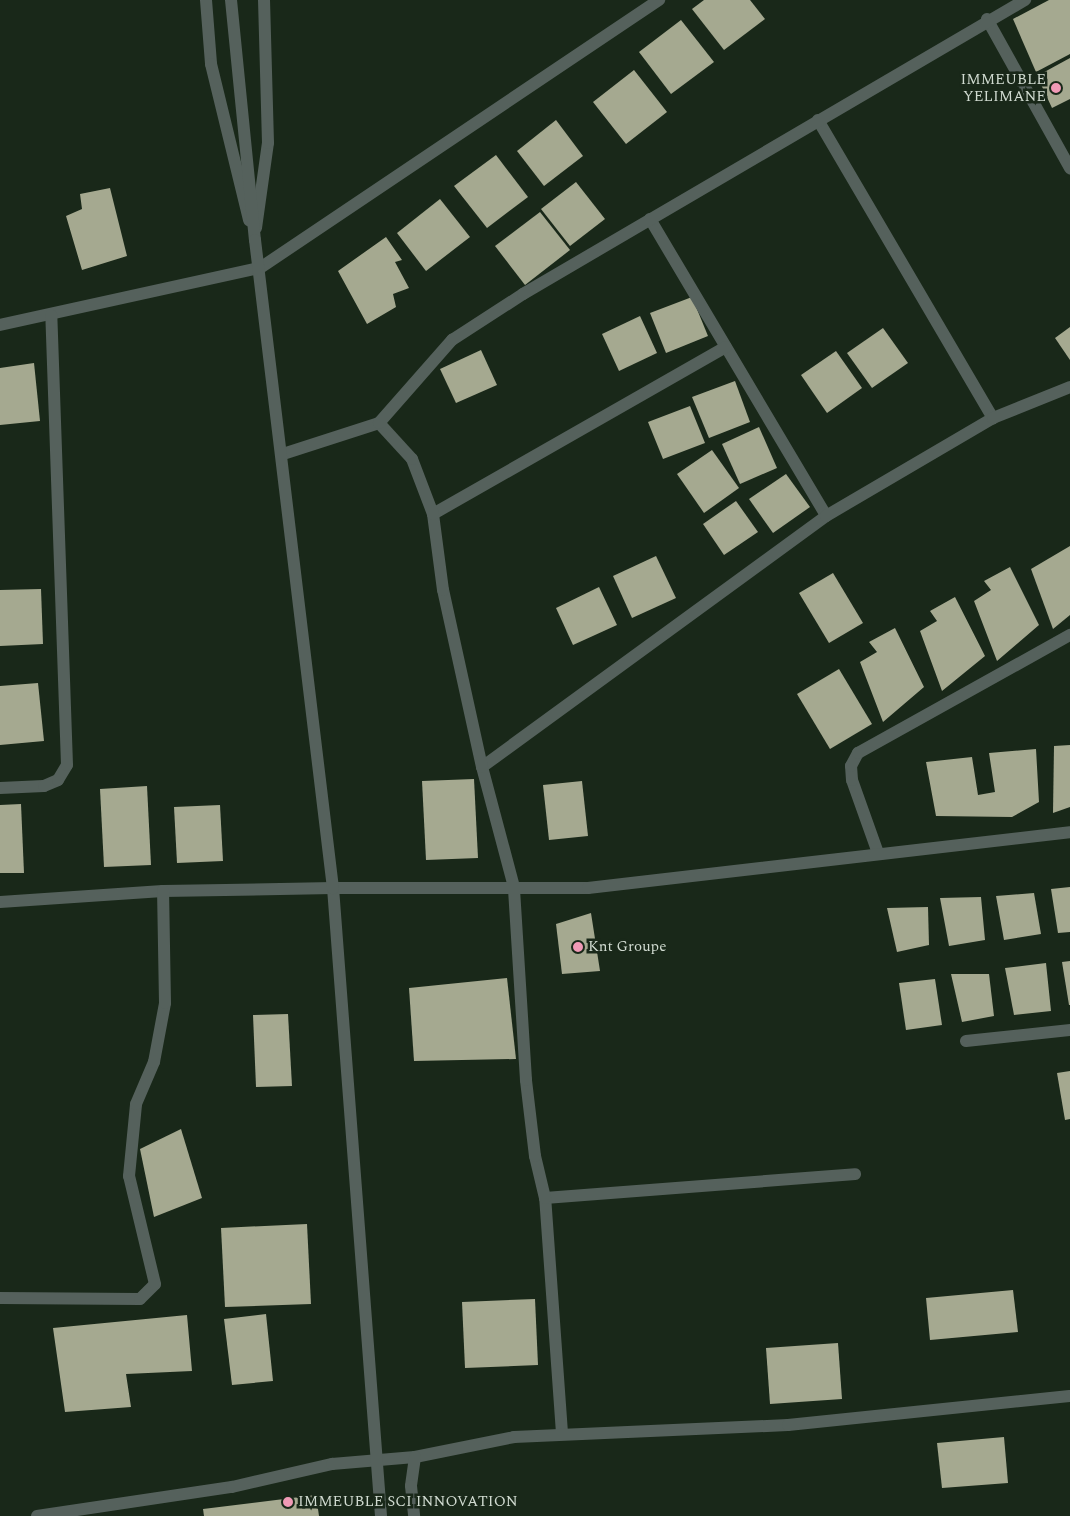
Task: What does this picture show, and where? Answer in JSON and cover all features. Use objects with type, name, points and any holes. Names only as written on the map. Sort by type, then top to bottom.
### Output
[{"type":"street","points":[[206,0],[211,64],[255,240],[260,268],[283,454],[333,888],[381,1516]]},
{"type":"street","points":[[231,0],[255,240]]},
{"type":"street","points":[[255,240],[268,143],[264,0]]},
{"type":"street","points":[[0,325],[260,268],[659,0]]},
{"type":"street","points":[[283,454],[379,422],[452,340],[650,219],[987,19],[1025,0]]},
{"type":"street","points":[[987,19],[1070,168]]},
{"type":"street","points":[[818,120],[993,418]]},
{"type":"street","points":[[650,219],[826,516]]},
{"type":"street","points":[[0,788],[44,786],[58,780],[67,765],[51,315]]},
{"type":"street","points":[[432,514],[726,347]]},
{"type":"street","points":[[482,767],[826,516],[993,418],[1070,387]]},
{"type":"street","points":[[379,422],[412,459],[432,514],[443,590],[482,767],[514,887],[526,1080],[535,1156],[545,1198],[562,1433]]},
{"type":"street","points":[[878,853],[852,780],[851,766],[858,753],[1070,635]]},
{"type":"street","points":[[0,902],[163,891],[333,888],[588,888],[1070,832]]},
{"type":"street","points":[[0,1298],[140,1299],[155,1284],[129,1176],[136,1104],[154,1062],[165,1003],[163,891]]},
{"type":"street","points":[[966,1042],[1070,1030]]},
{"type":"street","points":[[545,1198],[855,1174]]},
{"type":"street","points":[[37,1516],[232,1487],[332,1464],[377,1462],[416,1457],[514,1437],[562,1433],[788,1425],[1070,1396]]},
{"type":"street","points":[[414,1516],[411,1486],[416,1457]]},
{"type":"building","points":[[704,0],[750,0],[765,19],[724,50],[692,9]]},
{"type":"building","points":[[1049,0],[1070,0],[1070,54],[1036,72],[1013,19]]},
{"type":"building","points":[[681,20],[714,62],[671,94],[639,52]]},
{"type":"building","name":"IMMEUBLE YELIMANE","points":[[1070,58],[1070,99],[1052,108],[1037,76]]},
{"type":"building","points":[[634,70],[667,112],[626,144],[593,102]]},
{"type":"building","points":[[556,120],[583,156],[544,186],[517,151]]},
{"type":"building","points":[[496,155],[528,197],[487,228],[454,186]]},
{"type":"building","points":[[576,182],[605,219],[570,246],[541,209]]},
{"type":"building","points":[[110,188],[127,256],[82,270],[66,216],[82,209],[80,194]]},
{"type":"building","points":[[440,199],[470,237],[426,271],[397,233]]},
{"type":"building","points":[[540,212],[570,250],[525,285],[495,246]]},
{"type":"building","points":[[386,237],[402,260],[395,262],[409,288],[393,294],[396,307],[367,324],[338,271]]},
{"type":"building","points":[[692,297],[708,336],[666,353],[650,313]]},
{"type":"building","points":[[640,316],[657,353],[619,371],[602,334]]},
{"type":"building","points":[[1070,327],[1070,360],[1055,338]]},
{"type":"building","points":[[883,328],[908,363],[872,388],[847,353]]},
{"type":"building","points":[[481,350],[497,385],[456,403],[440,369]]},
{"type":"building","points":[[836,351],[862,388],[827,413],[801,375]]},
{"type":"building","points":[[34,363],[40,421],[0,425],[0,368]]},
{"type":"building","points":[[735,381],[750,422],[709,438],[692,397]]},
{"type":"building","points":[[690,406],[705,443],[663,459],[648,422]]},
{"type":"building","points":[[759,427],[777,468],[740,484],[722,444]]},
{"type":"building","points":[[712,450],[739,488],[704,513],[677,474]]},
{"type":"building","points":[[786,474],[810,507],[773,533],[749,499]]},
{"type":"building","points":[[736,501],[758,532],[724,555],[703,524]]},
{"type":"building","points":[[1070,546],[1070,615],[1053,629],[1031,569]]},
{"type":"building","points":[[656,556],[676,598],[632,618],[613,576]]},
{"type":"building","points":[[1010,567],[1039,625],[997,661],[974,601],[991,590],[984,581]]},
{"type":"building","points":[[833,573],[863,623],[829,643],[799,593]]},
{"type":"building","points":[[599,587],[617,625],[573,645],[556,608]]},
{"type":"building","points":[[41,589],[43,644],[0,646],[0,590]]},
{"type":"building","points":[[955,597],[985,656],[942,691],[920,631],[937,621],[930,611]]},
{"type":"building","points":[[895,628],[924,687],[883,722],[860,662],[877,652],[869,642]]},
{"type":"building","points":[[839,669],[872,724],[830,749],[797,694]]},
{"type":"building","points":[[38,683],[44,741],[0,745],[0,686]]},
{"type":"building","points":[[1070,745],[1070,807],[1053,813],[1054,746]]},
{"type":"building","points":[[1036,749],[1039,802],[1012,817],[936,816],[926,762],[972,757],[978,795],[995,792],[989,753]]},
{"type":"building","points":[[474,779],[478,858],[426,860],[422,781]]},
{"type":"building","points":[[582,781],[588,836],[549,840],[543,785]]},
{"type":"building","points":[[147,786],[151,865],[104,867],[100,789]]},
{"type":"building","points":[[21,804],[24,873],[0,873],[0,805]]},
{"type":"building","points":[[220,805],[223,861],[177,863],[174,807]]},
{"type":"building","points":[[1070,887],[1070,932],[1058,933],[1051,889]]},
{"type":"building","points":[[1034,893],[1041,934],[1004,940],[996,896]]},
{"type":"building","points":[[981,897],[985,940],[949,946],[940,898]]},
{"type":"building","points":[[928,907],[929,945],[897,952],[887,908]]},
{"type":"building","name":"Knt Groupe","points":[[591,913],[600,971],[562,974],[556,924]]},
{"type":"building","points":[[1070,961],[1070,1005],[1069,1005],[1062,962]]},
{"type":"building","points":[[1046,963],[1051,1011],[1014,1015],[1005,968]]},
{"type":"building","points":[[951,974],[989,974],[994,1016],[962,1022]]},
{"type":"building","points":[[507,978],[516,1059],[414,1061],[409,988]]},
{"type":"building","points":[[935,979],[942,1025],[906,1030],[899,983]]},
{"type":"building","points":[[288,1014],[292,1086],[256,1087],[253,1015]]},
{"type":"building","points":[[1070,1071],[1070,1119],[1065,1120],[1057,1073]]},
{"type":"building","points":[[181,1129],[202,1198],[154,1217],[140,1149]]},
{"type":"building","points":[[307,1224],[311,1304],[225,1307],[221,1228]]},
{"type":"building","points":[[1013,1290],[1018,1332],[930,1340],[926,1298]]},
{"type":"building","points":[[535,1299],[538,1365],[465,1368],[462,1302]]},
{"type":"building","points":[[266,1314],[273,1381],[232,1385],[224,1319]]},
{"type":"building","points":[[187,1315],[192,1371],[126,1374],[131,1407],[65,1412],[53,1328]]},
{"type":"building","points":[[838,1343],[842,1399],[770,1404],[766,1348]]},
{"type":"building","points":[[1004,1437],[1008,1483],[942,1488],[937,1443]]},
{"type":"building","name":"IMMEUBLE SCI INNOVATION","points":[[316,1495],[319,1516],[204,1516],[203,1509]]},
{"type":"place","name":"IMMEUBLE YELIMANE","points":[[1056,88]]},
{"type":"place","name":"Knt Groupe","points":[[578,947]]},
{"type":"place","name":"IMMEUBLE SCI INNOVATION","points":[[288,1502]]}]
